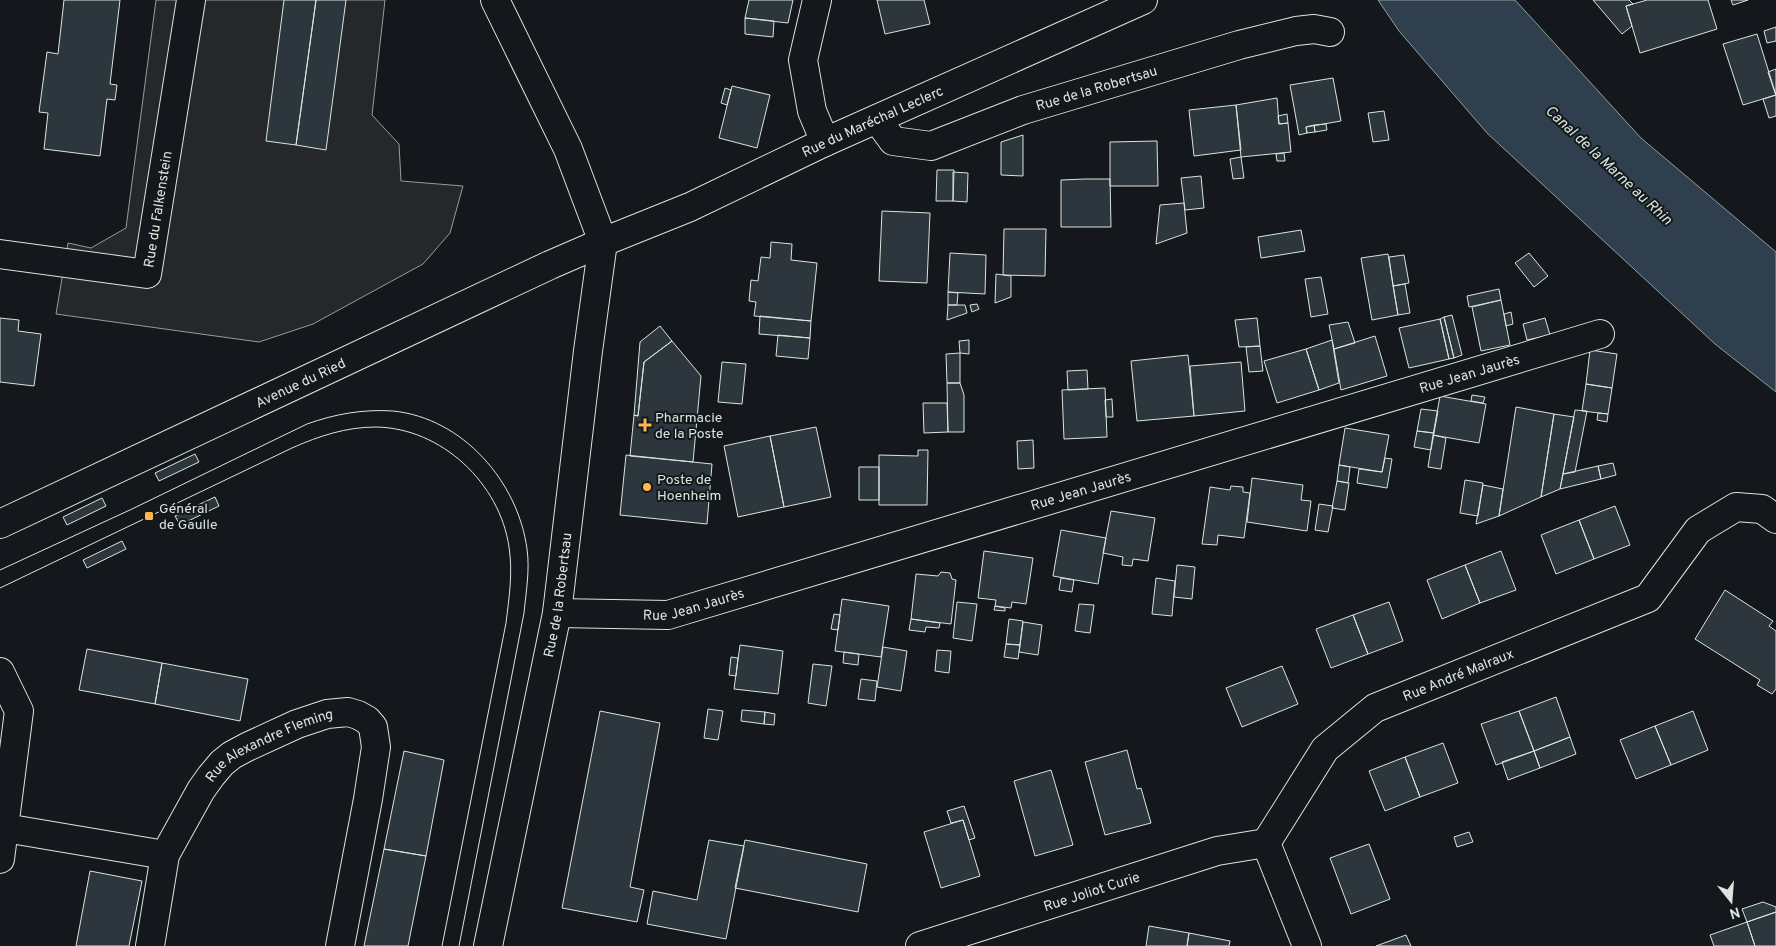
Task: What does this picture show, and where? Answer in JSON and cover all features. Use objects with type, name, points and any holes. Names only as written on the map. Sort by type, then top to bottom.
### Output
[{"type":"street","name":"Rue du Falkenstein","points":[[0,254],[147,274],[191,0]]},
{"type":"street","points":[[495,0],[568,149],[603,242]]},
{"type":"street","points":[[817,0],[802,60],[812,111],[826,142]]},
{"type":"street","name":"Rue du Maréchal Leclerc","points":[[603,242],[690,208],[826,142],[1142,0]]},
{"type":"street","name":"Rue de la Robertsau","points":[[877,119],[894,141],[931,146],[1023,110],[1239,45],[1296,30],[1314,29],[1330,32]]},
{"type":"street","name":"Avenue du Ried","points":[[0,524],[603,242]]},
{"type":"street","name":"Rue de la Robertsau","points":[[488,946],[557,613],[603,242]]},
{"type":"street","name":"Rue Jean Jaurès","points":[[557,613],[668,615],[1600,334]]},
{"type":"street","name":"Rue André Malraux","points":[[1266,843],[1325,749],[1375,708],[1648,598],[1698,530],[1736,507],[1762,509],[1776,519]]},
{"type":"street","points":[[0,672],[19,711],[0,858]]},
{"type":"street","name":"Rue Alexandre Fleming","points":[[150,946],[166,855],[200,790],[222,763],[232,755],[297,724],[327,714],[348,712],[367,720],[373,727],[376,747],[340,946]]},
{"type":"street","points":[[5,828],[166,855]]},
{"type":"street","points":[[1266,843],[1307,946]]},
{"type":"street","name":"Rue Joliot Curie","points":[[920,946],[1217,851],[1266,843]]},
{"type":"shaded area","points":[[156,0],[385,0],[372,115],[399,144],[401,181],[463,186],[450,233],[423,264],[313,324],[259,342],[56,314],[68,243],[91,248],[126,228]]},
{"type":"water","name":"Canal de la Marne au Rhin","points":[[1378,0],[1515,0],[1641,138],[1776,252],[1776,392],[1715,344],[1487,133],[1399,31]]},
{"type":"building","points":[[64,0],[120,0],[110,84],[117,85],[115,100],[107,99],[100,156],[44,149],[48,113],[39,112],[47,52],[58,54]]},
{"type":"building","points":[[284,0],[316,0],[296,145],[266,141]]},
{"type":"building","points":[[316,0],[346,0],[326,150],[296,145]]},
{"type":"building","points":[[749,0],[793,0],[788,23],[745,18]]},
{"type":"building","points":[[877,0],[924,0],[930,24],[885,34]]},
{"type":"building","points":[[1593,0],[1629,0],[1633,4],[1626,6],[1632,26],[1622,34]]},
{"type":"building","points":[[1647,0],[1708,0],[1717,29],[1640,53],[1626,6]]},
{"type":"building","points":[[1731,0],[1748,0],[1733,5]]},
{"type":"building","points":[[745,18],[774,21],[773,37],[745,34]]},
{"type":"building","points":[[1776,27],[1776,41],[1767,43],[1764,31]]},
{"type":"building","points":[[1757,34],[1776,95],[1743,105],[1723,44]]},
{"type":"building","points":[[1776,69],[1776,96],[1768,72]]},
{"type":"building","points":[[1333,78],[1341,121],[1306,127],[1307,133],[1299,135],[1290,85]]},
{"type":"building","points":[[732,86],[770,95],[757,148],[719,138]]},
{"type":"building","points":[[725,88],[731,90],[727,105],[721,103]]},
{"type":"building","points":[[1776,95],[1776,116],[1769,118],[1763,99]]},
{"type":"building","points":[[1277,98],[1279,124],[1288,123],[1291,152],[1241,157],[1236,105]]},
{"type":"building","points":[[1236,105],[1241,150],[1194,156],[1189,110]]},
{"type":"building","points":[[1384,111],[1389,140],[1373,142],[1368,113]]},
{"type":"building","points":[[1287,114],[1288,123],[1279,124],[1278,116]]},
{"type":"building","points":[[1326,124],[1327,130],[1315,132],[1314,125]]},
{"type":"building","points":[[1314,125],[1315,132],[1307,133],[1306,127]]},
{"type":"building","points":[[1023,135],[1023,176],[1001,175],[1001,142]]},
{"type":"building","points":[[1157,141],[1158,186],[1110,186],[1110,142]]},
{"type":"building","points":[[1284,153],[1285,161],[1277,161],[1276,154]]},
{"type":"building","points":[[1241,157],[1244,178],[1233,179],[1230,159]]},
{"type":"building","points":[[937,170],[954,170],[953,201],[936,201]]},
{"type":"building","points":[[953,172],[968,173],[967,202],[953,201]]},
{"type":"building","points":[[1201,176],[1204,208],[1185,210],[1181,178]]},
{"type":"building","points":[[1110,179],[1111,227],[1061,227],[1061,180]]},
{"type":"building","points":[[1184,203],[1187,233],[1156,244],[1160,205]]},
{"type":"building","points":[[882,211],[930,213],[927,283],[879,281]]},
{"type":"building","points":[[1004,229],[1046,229],[1045,276],[1003,275]]},
{"type":"building","points":[[1301,230],[1305,251],[1261,258],[1258,237]]},
{"type":"building","points":[[771,242],[792,244],[791,260],[817,263],[811,321],[754,316],[756,302],[749,301],[751,280],[758,281],[761,257],[770,258]]},
{"type":"building","points":[[950,253],[986,255],[985,294],[948,292]]},
{"type":"building","points":[[1529,253],[1548,276],[1534,287],[1515,263]]},
{"type":"building","points":[[1388,254],[1398,315],[1372,320],[1361,258]]},
{"type":"building","points":[[1404,255],[1409,283],[1393,286],[1389,257]]},
{"type":"building","points":[[996,274],[1011,276],[1011,297],[995,303]]},
{"type":"building","points":[[1321,277],[1328,314],[1311,317],[1305,279]]},
{"type":"building","points":[[1405,284],[1410,313],[1398,315],[1393,286]]},
{"type":"building","points":[[1499,289],[1501,300],[1469,307],[1467,296]]},
{"type":"building","points":[[948,292],[958,293],[957,305],[948,305]]},
{"type":"building","points":[[1501,300],[1510,345],[1481,351],[1472,307]]},
{"type":"building","points":[[977,304],[979,309],[972,312],[970,305]]},
{"type":"building","points":[[948,305],[965,305],[967,313],[947,320]]},
{"type":"building","points":[[1511,312],[1513,324],[1506,326],[1504,314]]},
{"type":"building","points":[[1452,315],[1462,355],[1454,358],[1444,317]]},
{"type":"building","points":[[760,316],[811,321],[810,338],[759,334]]},
{"type":"building","points":[[1444,317],[1454,358],[1449,359],[1440,319]]},
{"type":"building","points":[[0,318],[19,320],[18,331],[41,334],[34,386],[0,382]]},
{"type":"building","points":[[1257,318],[1260,346],[1239,347],[1235,320]]},
{"type":"building","points":[[1545,318],[1550,335],[1527,340],[1523,324]]},
{"type":"building","points":[[1440,319],[1449,359],[1409,368],[1399,328]]},
{"type":"building","points":[[1348,322],[1355,343],[1334,349],[1329,325]]},
{"type":"building","points":[[660,326],[672,341],[644,362],[638,416],[634,415],[640,342]]},
{"type":"building","points":[[778,335],[810,338],[808,359],[776,356]]},
{"type":"building","points":[[1375,336],[1387,376],[1341,390],[1334,349]]},
{"type":"building","points":[[969,340],[969,354],[960,353],[959,341]]},
{"type":"building","points":[[1332,340],[1339,383],[1319,390],[1306,349]]},
{"type":"building","points":[[672,341],[701,376],[693,462],[630,456],[634,415],[638,416],[644,362]]},
{"type":"building","points":[[1260,346],[1263,371],[1249,372],[1246,347]]},
{"type":"building","points":[[1306,349],[1319,390],[1277,403],[1264,361]]},
{"type":"building","points":[[1590,350],[1617,354],[1612,388],[1586,384]]},
{"type":"building","points":[[960,353],[960,383],[947,383],[946,354]]},
{"type":"building","points":[[1188,355],[1194,416],[1137,421],[1131,361]]},
{"type":"building","points":[[722,362],[746,364],[742,404],[718,402]]},
{"type":"building","points":[[1241,362],[1245,411],[1194,416],[1190,366]]},
{"type":"building","points":[[1087,370],[1088,389],[1068,390],[1067,371]]},
{"type":"building","points":[[947,383],[960,383],[964,395],[964,432],[948,432]]},
{"type":"building","points":[[1586,384],[1612,388],[1608,414],[1582,411]]},
{"type":"building","points":[[1105,388],[1107,437],[1064,439],[1062,390]]},
{"type":"building","points":[[1472,395],[1485,397],[1483,403],[1471,401]]},
{"type":"building","points":[[1440,396],[1486,404],[1479,443],[1433,435]]},
{"type":"building","points":[[1112,399],[1113,417],[1106,417],[1105,400]]},
{"type":"building","points":[[923,403],[947,403],[948,432],[924,433]]},
{"type":"building","points":[[1516,407],[1554,414],[1541,497],[1499,516]]},
{"type":"building","points":[[1421,409],[1438,411],[1434,433],[1417,431]]},
{"type":"building","points":[[1575,410],[1587,411],[1575,472],[1563,474]]},
{"type":"building","points":[[1598,413],[1608,414],[1607,422],[1597,420]]},
{"type":"building","points":[[1554,414],[1574,417],[1560,489],[1541,497]]},
{"type":"building","points":[[816,427],[831,497],[784,507],[770,436]]},
{"type":"building","points":[[1345,428],[1389,435],[1382,472],[1339,465]]},
{"type":"building","points":[[1417,431],[1434,433],[1431,450],[1414,447]]},
{"type":"building","points":[[1433,435],[1446,438],[1441,469],[1428,467]]},
{"type":"building","points":[[770,436],[784,507],[738,517],[724,446]]},
{"type":"building","points":[[1033,440],[1034,468],[1018,469],[1017,441]]},
{"type":"building","points":[[918,450],[928,450],[927,505],[879,505],[879,455],[918,456]]},
{"type":"building","points":[[195,454],[199,462],[159,481],[155,473]]},
{"type":"building","points":[[626,455],[712,464],[707,524],[620,515]]},
{"type":"building","points":[[1385,458],[1392,459],[1387,488],[1357,483],[1359,469],[1382,472]]},
{"type":"building","points":[[1613,463],[1616,475],[1601,479],[1598,466]]},
{"type":"building","points":[[1339,465],[1350,467],[1348,483],[1337,481]]},
{"type":"building","points":[[1598,466],[1601,479],[1560,489],[1563,474]]},
{"type":"building","points":[[859,467],[879,467],[879,500],[859,500]]},
{"type":"building","points":[[1252,478],[1303,485],[1301,500],[1311,501],[1307,531],[1247,522]]},
{"type":"building","points":[[1465,480],[1483,483],[1478,516],[1460,513]]},
{"type":"building","points":[[1337,481],[1349,483],[1345,510],[1332,508]]},
{"type":"building","points":[[1483,485],[1503,489],[1499,516],[1476,524]]},
{"type":"building","points":[[1231,486],[1243,487],[1243,492],[1250,493],[1244,538],[1218,535],[1217,545],[1202,544],[1210,487],[1230,490]]},
{"type":"building","points":[[215,497],[219,506],[180,525],[175,516]]},
{"type":"building","points":[[102,498],[106,506],[67,525],[63,517]]},
{"type":"building","points":[[1319,504],[1333,506],[1328,532],[1315,530]]},
{"type":"building","points":[[1615,506],[1630,545],[1594,559],[1579,520]]},
{"type":"building","points":[[1111,511],[1155,518],[1148,561],[1133,559],[1132,566],[1122,565],[1123,557],[1103,553]]},
{"type":"building","points":[[1579,520],[1594,559],[1556,574],[1541,535]]},
{"type":"building","points":[[1061,530],[1106,538],[1098,584],[1053,576]]},
{"type":"building","points":[[122,541],[126,549],[87,568],[83,560]]},
{"type":"building","points":[[984,551],[1033,558],[1026,604],[1012,602],[1011,608],[995,606],[996,600],[978,598]]},
{"type":"building","points":[[1501,551],[1516,590],[1480,603],[1465,565]]},
{"type":"building","points":[[1177,565],[1195,567],[1192,599],[1174,597]]},
{"type":"building","points":[[1465,565],[1480,603],[1442,619],[1427,580]]},
{"type":"building","points":[[941,572],[950,573],[952,579],[956,580],[951,624],[911,619],[916,574],[938,576]]},
{"type":"building","points":[[1061,578],[1074,580],[1072,592],[1059,590]]},
{"type":"building","points":[[1156,578],[1175,581],[1172,616],[1152,614]]},
{"type":"building","points":[[1725,590],[1773,621],[1769,626],[1776,631],[1776,689],[1772,694],[1757,685],[1760,680],[1695,639]]},
{"type":"building","points":[[842,599],[889,606],[881,657],[835,651]]},
{"type":"building","points":[[957,602],[977,604],[972,641],[953,638]]},
{"type":"building","points":[[1389,602],[1403,641],[1368,654],[1353,615]]},
{"type":"building","points":[[1079,604],[1094,605],[1090,633],[1075,631]]},
{"type":"building","points":[[995,606],[1005,608],[1005,611],[994,610]]},
{"type":"building","points":[[834,614],[840,615],[838,630],[831,629]]},
{"type":"building","points":[[1353,615],[1368,654],[1331,668],[1316,629]]},
{"type":"building","points":[[911,619],[940,623],[939,628],[926,627],[925,632],[909,630]]},
{"type":"building","points":[[1009,619],[1023,621],[1020,645],[1006,644]]},
{"type":"building","points":[[1023,622],[1042,625],[1038,655],[1019,652]]},
{"type":"building","points":[[1006,644],[1020,645],[1018,659],[1004,657]]},
{"type":"building","points":[[740,645],[783,651],[778,694],[734,689]]},
{"type":"building","points":[[883,647],[907,651],[901,691],[877,687]]},
{"type":"building","points":[[87,649],[162,663],[155,704],[79,690]]},
{"type":"building","points":[[937,650],[951,651],[949,673],[935,671]]},
{"type":"building","points":[[844,652],[859,654],[858,665],[843,663]]},
{"type":"building","points":[[731,657],[738,658],[736,676],[729,675]]},
{"type":"building","points":[[162,663],[248,679],[240,721],[155,704]]},
{"type":"building","points":[[813,664],[832,666],[826,706],[808,703]]},
{"type":"building","points":[[1282,666],[1298,704],[1242,727],[1226,688]]},
{"type":"building","points":[[861,679],[877,681],[875,701],[858,699]]},
{"type":"building","points":[[1556,697],[1570,737],[1534,751],[1519,711]]},
{"type":"building","points":[[708,709],[723,711],[718,740],[704,738]]},
{"type":"building","points":[[742,710],[765,712],[764,724],[741,721]]},
{"type":"building","points":[[600,711],[660,723],[630,887],[644,890],[637,922],[562,908]]},
{"type":"building","points":[[1519,711],[1534,751],[1496,765],[1481,724]]},
{"type":"building","points":[[1693,711],[1708,750],[1671,765],[1655,726]]},
{"type":"building","points":[[765,712],[775,714],[774,725],[764,724]]},
{"type":"building","points":[[1655,726],[1671,765],[1636,779],[1620,740]]},
{"type":"building","points":[[1570,737],[1576,754],[1540,768],[1534,751]]},
{"type":"building","points":[[1443,743],[1458,783],[1420,797],[1405,757]]},
{"type":"building","points":[[1127,750],[1137,789],[1141,788],[1151,823],[1105,835],[1085,762]]},
{"type":"building","points":[[404,751],[444,760],[426,856],[384,849]]},
{"type":"building","points":[[1534,751],[1540,768],[1508,780],[1502,762]]},
{"type":"building","points":[[1405,757],[1420,797],[1385,811],[1369,771]]},
{"type":"building","points":[[1051,770],[1073,845],[1035,856],[1014,781]]},
{"type":"building","points":[[964,806],[975,838],[969,840],[963,820],[951,823],[947,811]]},
{"type":"building","points":[[963,820],[980,876],[941,888],[924,832]]},
{"type":"building","points":[[1469,832],[1473,842],[1457,847],[1454,837]]},
{"type":"building","points":[[709,840],[744,846],[726,939],[647,924],[653,891],[697,900]]},
{"type":"building","points":[[745,840],[867,864],[858,912],[735,888]]},
{"type":"building","points":[[1369,844],[1390,899],[1351,914],[1330,858]]},
{"type":"building","points":[[384,849],[426,856],[408,946],[364,946]]},
{"type":"building","points":[[90,871],[142,881],[129,946],[76,946]]},
{"type":"building","points":[[1763,902],[1776,907],[1776,912],[1747,922],[1742,909]]},
{"type":"building","points":[[1776,912],[1776,946],[1755,946],[1747,922]]},
{"type":"building","points":[[1747,922],[1755,946],[1714,946],[1710,935]]},
{"type":"building","points":[[1149,926],[1189,933],[1187,946],[1146,946]]},
{"type":"building","points":[[1189,933],[1230,941],[1229,946],[1187,946]]},
{"type":"building","points":[[1406,935],[1411,946],[1376,946]]},
{"type":"tram line","points":[[0,570],[132,509],[307,424],[328,417],[349,413],[393,411],[418,416],[442,426],[464,440],[483,458],[499,478],[512,500],[522,524],[528,565],[524,613],[459,946]]},
{"type":"tram line","points":[[0,588],[292,448],[333,433],[365,427],[400,430],[423,437],[445,449],[464,464],[494,502],[503,524],[509,547],[511,576],[506,623],[442,946]]},
{"type":"place","name":"Pharmacie de la Poste","points":[[645,425]]},
{"type":"place","name":"Poste de Hoenheim","points":[[647,487]]},
{"type":"place","name":"Général de Gaulle","points":[[149,516]]}]
